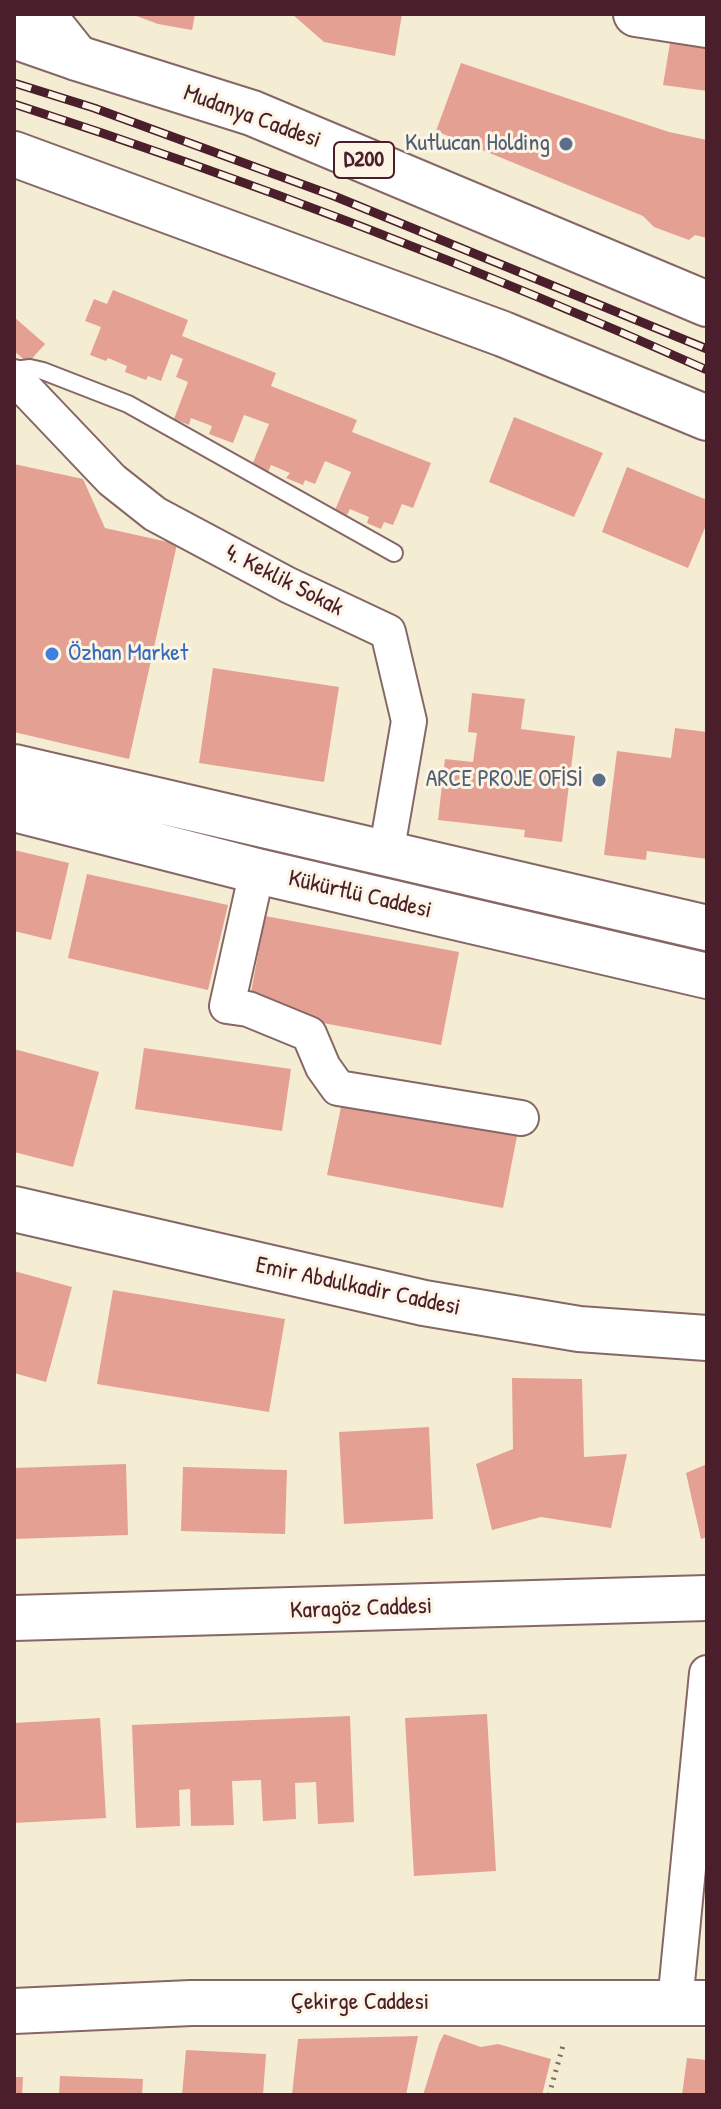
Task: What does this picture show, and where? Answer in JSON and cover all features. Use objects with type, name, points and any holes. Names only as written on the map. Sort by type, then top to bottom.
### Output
[{"type":"main road","points":[[42,14],[77,58]]},
{"type":"main road","points":[[636,14],[707,25]]},
{"type":"main road","name":"Mudanya Caddesi","points":[[14,36],[252,113],[707,304]]},
{"type":"main road","points":[[14,154],[503,334],[707,418]]},
{"type":"main road","name":"Kükürtlü Caddesi","points":[[14,767],[707,928]]},
{"type":"main road","name":"Kükürtlü Caddesi","points":[[14,809],[257,871],[707,976]]},
{"type":"main road","name":"Emir Abdulkadir Caddesi","points":[[14,1209],[424,1303],[579,1329],[707,1338]]},
{"type":"main road","name":"Karagöz Caddesi","points":[[14,1618],[707,1598]]},
{"type":"main road","name":"Çekirge Caddesi","points":[[14,2011],[191,2003],[691,2003]]},
{"type":"street","name":"4. Keklik Sokak","points":[[14,377],[112,480],[155,514],[288,585],[388,632],[409,721],[386,854]]},
{"type":"street","points":[[257,871],[227,1006],[248,1009],[309,1034],[323,1067],[338,1088],[521,1118]]},
{"type":"street","points":[[691,2003],[707,1673]]},
{"type":"lane","points":[[14,370],[30,368],[43,371],[128,404],[394,553]]},
{"type":"path","points":[[549,2095],[576,2004]]},
{"type":"building","points":[[131,14],[195,14],[192,30],[158,24]]},
{"type":"building","points":[[292,14],[402,14],[395,56],[324,42]]},
{"type":"building","points":[[671,37],[707,43],[707,91],[663,85]]},
{"type":"building","name":"Kutlucan Holding","points":[[461,63],[669,132],[707,140],[707,238],[695,235],[689,240],[654,227],[643,216],[436,131]]},
{"type":"building","points":[[113,290],[188,320],[182,336],[276,373],[271,386],[357,420],[352,432],[431,463],[413,508],[402,504],[393,525],[384,522],[381,529],[367,523],[369,517],[350,509],[347,515],[335,510],[351,472],[325,461],[315,484],[305,480],[303,485],[286,478],[290,473],[271,465],[268,472],[252,465],[269,424],[244,415],[233,443],[209,434],[212,426],[191,418],[189,425],[174,419],[188,382],[176,377],[183,359],[171,354],[161,381],[148,376],[146,380],[125,372],[127,366],[90,355],[101,327],[85,321],[94,299],[107,304]]},
{"type":"building","points":[[14,317],[45,344],[28,363],[14,351]]},
{"type":"building","points":[[514,417],[603,453],[574,517],[489,482]]},
{"type":"building","points":[[14,464],[83,479],[105,528],[177,544],[129,759],[14,732]]},
{"type":"building","points":[[627,467],[707,500],[707,523],[688,568],[602,532]]},
{"type":"building","points":[[213,668],[339,687],[324,782],[199,763]]},
{"type":"building","points":[[472,693],[525,699],[521,729],[575,736],[562,842],[524,837],[525,830],[438,820],[445,759],[473,762],[477,733],[468,732]]},
{"type":"building","points":[[675,728],[707,732],[707,859],[647,851],[646,860],[604,855],[617,751],[671,758]]},
{"type":"building","points":[[14,850],[69,863],[51,940],[14,931]]},
{"type":"building","points":[[87,874],[228,905],[208,990],[68,958]]},
{"type":"building","points":[[265,916],[459,952],[441,1045],[248,1009]]},
{"type":"building","points":[[144,1048],[291,1069],[282,1131],[135,1109]]},
{"type":"building","points":[[14,1049],[99,1072],[73,1167],[14,1152]]},
{"type":"building","points":[[342,1102],[517,1136],[503,1208],[327,1175]]},
{"type":"building","points":[[14,1271],[72,1287],[46,1382],[14,1373]]},
{"type":"building","points":[[113,1290],[285,1319],[269,1412],[97,1384]]},
{"type":"building","points":[[512,1378],[582,1379],[584,1457],[627,1454],[611,1528],[541,1517],[492,1530],[476,1464],[513,1449]]},
{"type":"building","points":[[429,1427],[433,1519],[344,1524],[339,1432]]},
{"type":"building","points":[[126,1464],[128,1535],[14,1539],[14,1468]]},
{"type":"building","points":[[707,1464],[707,1537],[701,1539],[686,1473]]},
{"type":"building","points":[[183,1467],[287,1470],[285,1534],[181,1531]]},
{"type":"building","points":[[487,1714],[496,1871],[414,1876],[405,1718]]},
{"type":"building","points":[[350,1716],[354,1822],[318,1824],[316,1782],[295,1783],[296,1819],[263,1821],[261,1780],[232,1781],[234,1825],[191,1826],[190,1789],[179,1790],[180,1826],[136,1828],[132,1725]]},
{"type":"building","points":[[100,1718],[106,1818],[14,1823],[14,1723]]},
{"type":"building","points":[[444,2034],[481,2047],[498,2044],[551,2059],[542,2095],[423,2095]]},
{"type":"building","points":[[418,2036],[406,2095],[292,2095],[298,2039]]},
{"type":"building","points":[[186,2050],[266,2054],[263,2095],[182,2095]]},
{"type":"building","points":[[687,2058],[707,2060],[707,2095],[682,2095]]},
{"type":"building","points":[[60,2076],[143,2079],[142,2095],[59,2095]]},
{"type":"building","points":[[14,2077],[23,2077],[22,2095],[14,2095]]},
{"type":"railway","points":[[14,83],[94,108],[334,196],[707,349]]},
{"type":"railway","points":[[14,104],[190,163],[451,261],[707,370]]},
{"type":"place","name":"Kutlucan Holding","points":[[566,144]]},
{"type":"place","name":"Özhan Market","points":[[52,654]]},
{"type":"place","name":"ARCE PROJE OFİSİ","points":[[599,780]]}]
